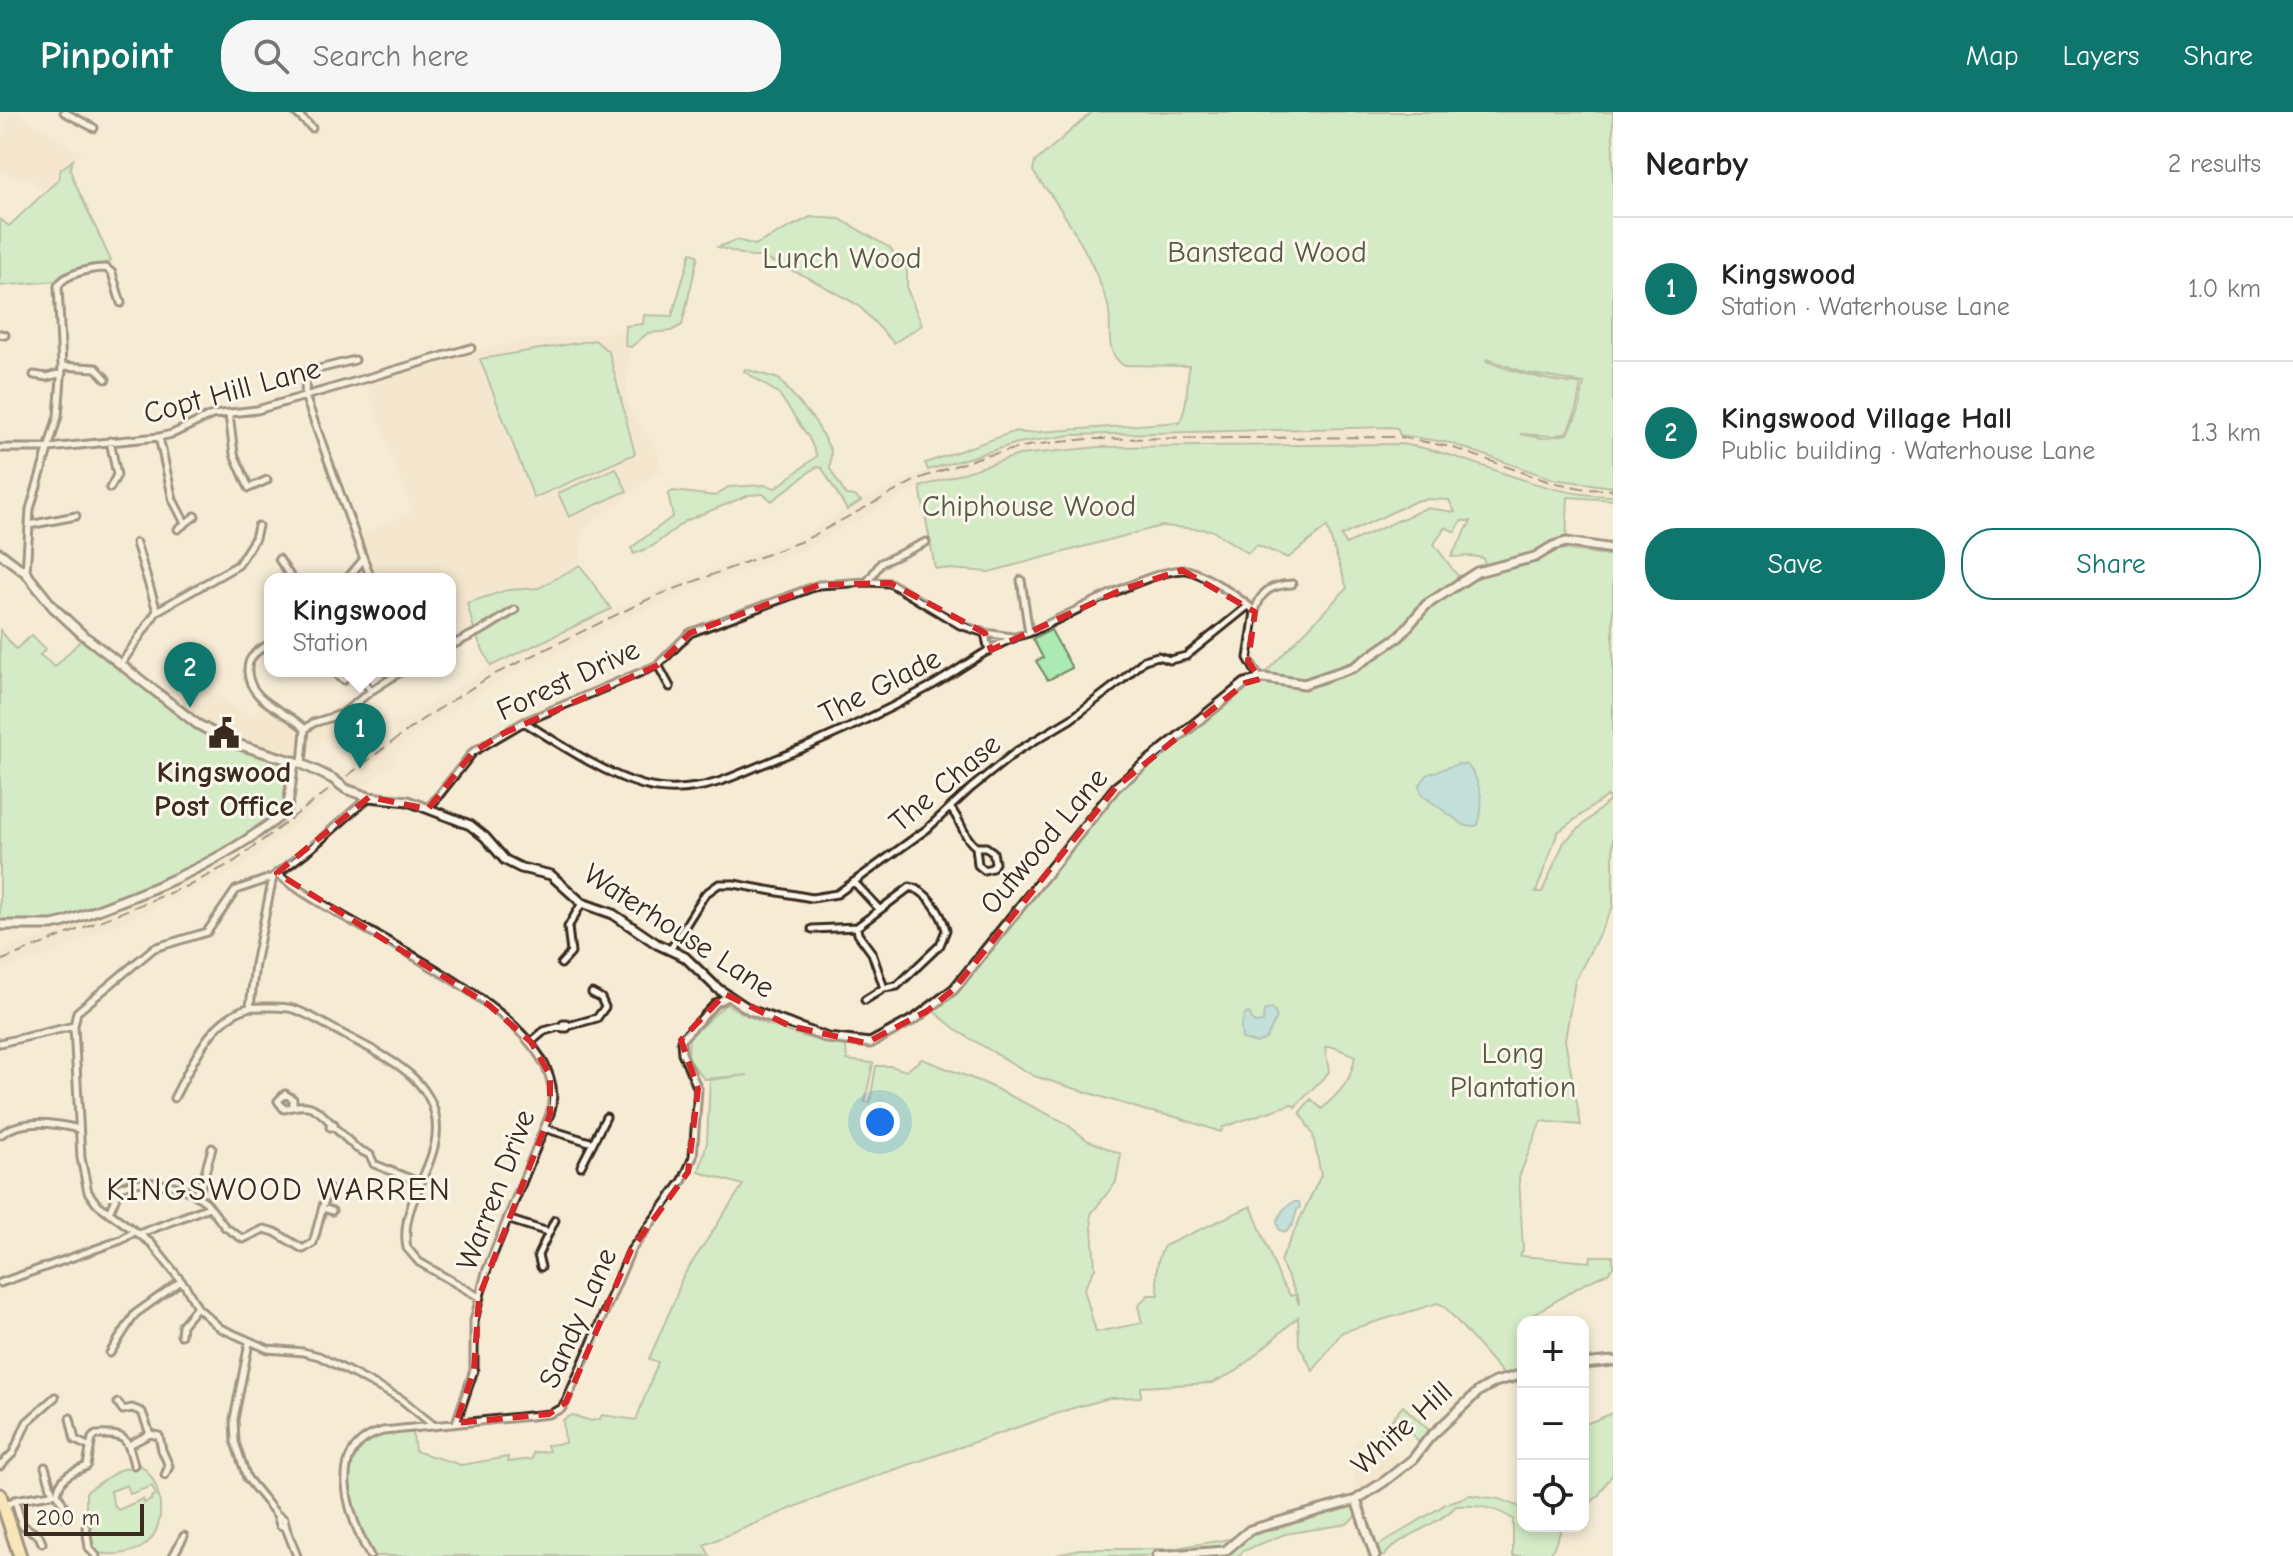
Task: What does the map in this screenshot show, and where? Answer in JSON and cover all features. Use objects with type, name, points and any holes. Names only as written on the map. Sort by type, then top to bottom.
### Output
[{"type":"highway","points":[[1,1507],[12,1556]]},
{"type":"highway","points":[[1,1507],[20,1556]]},
{"type":"main road","points":[[1260,679],[1300,685],[1354,667],[1400,636],[1426,605],[1477,572],[1535,557],[1560,543],[1578,542],[1613,549]]},
{"type":"main road","name":"Waterhouse Lane","points":[[0,553],[26,573],[53,607],[82,634],[197,724],[230,742],[298,763],[333,779],[346,789],[369,797],[408,801],[477,829],[505,860],[521,868],[551,875],[582,903],[613,914],[638,932],[691,961],[728,997],[764,1016],[813,1034]]},
{"type":"main road","name":"Outwood Lane","points":[[813,1034],[875,1042],[947,996],[1116,787],[1245,683],[1260,679]]},
{"type":"main road","points":[[0,925],[65,922],[211,862],[286,809],[290,776],[298,763]]},
{"type":"main road","points":[[1589,1363],[1613,1361]]},
{"type":"main road","name":"White Hill","points":[[1224,1553],[1250,1530],[1356,1500],[1413,1459],[1429,1438],[1479,1391],[1517,1376]]},
{"type":"main road","points":[[1356,1500],[1375,1556]]},
{"type":"main road","points":[[1157,1556],[1224,1553]]},
{"type":"street","points":[[64,112],[94,128]]},
{"type":"street","points":[[295,112],[312,128]]},
{"type":"street","points":[[26,573],[30,509],[58,416],[62,370],[60,281],[96,268],[109,269],[121,303]]},
{"type":"street","name":"Copt Hill Lane","points":[[0,448],[49,448],[159,437],[212,415],[257,410],[471,348]]},
{"type":"street","points":[[355,360],[306,372],[305,396],[368,573]]},
{"type":"street","points":[[34,375],[47,377],[62,370],[96,368],[106,379]]},
{"type":"street","points":[[229,414],[234,454],[249,488],[267,480]]},
{"type":"street","points":[[159,437],[173,500],[185,523]]},
{"type":"street","points":[[110,441],[117,475],[110,488]]},
{"type":"street","points":[[29,525],[76,516]]},
{"type":"street","points":[[178,529],[195,516]]},
{"type":"street","points":[[121,664],[157,611],[238,565],[255,538],[258,526]]},
{"type":"street","points":[[867,582],[881,563],[926,542]]},
{"type":"street","points":[[136,543],[157,611]]},
{"type":"street","points":[[279,559],[288,573]]},
{"type":"street","points":[[352,573],[362,561]]},
{"type":"street","name":"The Glade","points":[[524,722],[608,770],[642,785],[672,789],[699,787],[787,755],[887,710],[1013,637],[1029,633],[1121,590],[1182,570],[1198,574],[1248,606]]},
{"type":"street","points":[[1021,580],[1029,633]]},
{"type":"street","name":"Forest Drive","points":[[428,809],[473,752],[524,722],[658,665],[690,633],[706,625],[819,585],[890,583],[960,625],[1013,637]]},
{"type":"street","points":[[1260,679],[1248,658],[1257,601],[1274,586],[1292,584]]},
{"type":"street","points":[[1248,606],[1255,612]]},
{"type":"street","name":"The Chase","points":[[670,950],[705,894],[719,884],[818,898],[837,894],[927,829],[1017,751],[1071,719],[1144,660],[1158,656],[1170,660],[1186,656],[1248,606]]},
{"type":"street","points":[[456,643],[515,610]]},
{"type":"street","points":[[985,633],[989,651]]},
{"type":"street","points":[[264,648],[253,654],[248,663],[251,685],[260,697],[305,729]]},
{"type":"street","points":[[658,665],[670,687]]},
{"type":"street","points":[[359,677],[371,691]]},
{"type":"street","points":[[298,763],[305,729],[313,723],[342,714],[393,677]]},
{"type":"street","points":[[369,797],[275,875],[236,890],[207,932],[165,943],[144,955],[81,1007],[75,1016],[74,1026],[81,1158],[88,1192],[96,1203],[151,1243],[197,1307],[220,1328],[268,1349],[319,1356],[402,1400],[433,1425]]},
{"type":"street","points":[[950,808],[959,820],[964,836],[976,847],[991,850],[995,858],[992,868],[984,870],[978,865],[976,847]]},
{"type":"street","points":[[250,1007],[255,964],[275,875]]},
{"type":"street","name":"Warren Drive","points":[[275,875],[489,1005],[531,1042],[555,1088],[555,1100],[479,1297],[473,1333],[474,1370],[456,1423]]},
{"type":"street","points":[[855,883],[879,909]]},
{"type":"street","points":[[812,929],[857,927],[914,887],[939,912],[946,930],[940,945],[901,983],[884,988],[865,1000]]},
{"type":"street","points":[[561,964],[571,953],[568,927],[582,903]]},
{"type":"street","points":[[857,927],[858,934],[872,953],[884,988]]},
{"type":"street","points":[[716,1003],[717,988]]},
{"type":"street","points":[[531,1042],[544,1031],[597,1018],[605,1007],[602,1000],[592,993]]},
{"type":"street","name":"Sandy Lane","points":[[370,1556],[356,1529],[346,1497],[345,1476],[358,1446],[373,1434],[549,1414],[561,1409],[566,1402],[631,1250],[688,1172],[696,1143],[698,1089],[682,1053],[681,1040],[688,1029],[716,1003],[728,997]]},
{"type":"street","points":[[174,1098],[200,1049],[218,1026],[235,1013],[250,1007],[301,1012],[397,1063],[417,1080],[433,1108],[437,1132],[407,1222],[407,1248],[419,1262],[479,1297]]},
{"type":"street","points":[[0,1043],[74,1026]]},
{"type":"street","points":[[293,1105],[316,1108],[356,1148],[370,1155],[374,1164],[421,1183]]},
{"type":"street","points":[[581,1166],[606,1117]]},
{"type":"street","points":[[0,1135],[11,1129],[45,1122],[79,1129]]},
{"type":"street","points":[[544,1128],[593,1143]]},
{"type":"street","points":[[193,1193],[201,1187],[212,1148]]},
{"type":"street","points":[[208,1157],[217,1160]]},
{"type":"street","points":[[109,1213],[120,1187],[132,1183],[174,1186],[193,1193],[225,1227],[243,1239],[264,1229],[303,1249],[313,1243],[328,1188]]},
{"type":"street","points":[[0,1283],[209,1207]]},
{"type":"street","points":[[323,1208],[332,1211]]},
{"type":"street","points":[[507,1219],[548,1232]]},
{"type":"street","points":[[541,1267],[538,1255],[555,1220]]},
{"type":"street","points":[[110,1353],[135,1314],[181,1281]]},
{"type":"street","points":[[181,1335],[182,1325],[197,1307]]},
{"type":"street","points":[[249,1343],[234,1433],[244,1474],[277,1515],[284,1519],[297,1556]]},
{"type":"street","points":[[0,1466],[16,1448],[27,1422],[55,1397]]},
{"type":"street","points":[[118,1403],[123,1410],[130,1408],[142,1412],[150,1434]]},
{"type":"street","points":[[70,1418],[75,1440],[90,1447]]},
{"type":"street","points":[[55,1494],[70,1472],[85,1468],[93,1437],[98,1434],[118,1435],[129,1445],[134,1465]]},
{"type":"street","points":[[129,1445],[150,1434],[160,1437],[169,1466],[169,1472],[165,1475]]},
{"type":"street","points":[[45,1467],[55,1494],[65,1508],[66,1518]]},
{"type":"street","points":[[1,1507],[15,1500],[55,1494]]},
{"type":"street","points":[[15,1500],[23,1527],[39,1536],[42,1543]]},
{"type":"street","points":[[86,1527],[89,1548],[96,1556]]},
{"type":"street","points":[[173,1556],[184,1536]]},
{"type":"highlighted area","points":[[1182,570],[1255,612],[1248,661],[1260,679],[1245,683],[1116,787],[954,989],[927,1011],[866,1043],[790,1026],[725,994],[681,1040],[698,1089],[688,1172],[631,1250],[566,1402],[549,1414],[456,1423],[474,1370],[479,1297],[550,1114],[550,1075],[531,1042],[489,1005],[277,873],[369,797],[428,809],[473,752],[504,733],[658,665],[690,633],[819,585],[890,583],[985,633],[991,650],[1121,590]]},
{"type":"shaded area","points":[[9,112],[16,112],[82,153],[62,169],[58,180],[42,194],[34,182],[0,172],[0,141]]},
{"type":"shaded area","points":[[626,331],[625,346],[631,347],[626,395],[632,414],[657,448],[663,474],[655,475],[583,530],[580,565],[518,611],[476,636],[464,636],[459,623],[456,623],[456,573],[375,573],[359,535],[412,511],[364,382],[457,354],[521,341]]},
{"type":"shaded area","points":[[1397,428],[1399,444],[1099,447],[1019,455],[924,486],[921,473],[1018,443],[1072,435]]},
{"type":"shaded area","points":[[1407,435],[1450,443],[1553,479],[1613,487],[1613,496],[1570,493],[1445,452],[1404,445]]},
{"type":"shaded area","points":[[916,474],[920,487],[807,548],[700,586],[503,679],[419,731],[394,755],[397,760],[362,789],[354,784],[348,788],[333,775],[344,769],[349,771],[357,765],[356,762],[396,736],[392,722],[416,714],[491,666],[663,587],[795,539]]},
{"type":"shaded area","points":[[190,685],[220,696],[252,718],[263,703],[302,730],[300,759],[228,738],[199,722],[181,705]]},
{"type":"shaded area","points":[[350,724],[343,728],[342,739],[323,740],[308,748],[310,731],[319,726]]},
{"type":"shaded area","points":[[333,785],[338,791],[237,870],[44,957],[0,970],[0,950],[59,929],[228,857]]},
{"type":"shaded area","points":[[1378,1436],[1402,1465],[1368,1489],[1355,1494],[1353,1442]]},
{"type":"green space","name":"Banstead Wood","points":[[1092,112],[1613,112],[1613,487],[1553,479],[1450,443],[1400,435],[1397,428],[1391,427],[1072,435],[1018,443],[928,470],[925,463],[1016,431],[1179,424],[1182,417],[1189,366],[1123,365],[1116,359],[1110,344],[1109,310],[1097,275],[1070,225],[1033,171],[1035,162]],"holes":[[[1486,361],[1527,373],[1584,383],[1579,410],[1568,434],[1542,438],[1520,434],[1554,436],[1567,432],[1576,411],[1581,384],[1533,376]]]},
{"type":"green space","points":[[73,160],[70,169],[74,181],[111,261],[55,281],[0,286],[0,219],[9,226],[58,180],[61,169]]},
{"type":"green space","name":"Lunch Wood","points":[[810,217],[840,219],[890,248],[907,270],[907,289],[922,325],[894,343],[858,305],[807,277],[761,257],[718,247],[737,240],[755,245]]},
{"type":"green space","points":[[691,252],[698,256],[682,325],[671,331],[648,333],[631,347],[625,346],[626,326],[643,324],[644,315],[672,316]]},
{"type":"green space","points":[[595,340],[609,352],[635,454],[534,498],[480,359]]},
{"type":"green space","points":[[745,369],[779,379],[815,421],[831,451],[830,469],[846,495],[855,496],[861,501],[847,510],[822,468],[816,467],[772,501],[763,494],[749,495],[685,521],[653,546],[634,554],[631,548],[673,516],[668,494],[673,491],[716,496],[728,487],[764,485],[776,488],[817,456],[809,438],[779,394]]},
{"type":"green space","name":"Chiphouse Wood","points":[[1401,444],[1454,456],[1532,483],[1559,490],[1613,496],[1613,500],[1568,497],[1566,540],[1537,553],[1485,566],[1483,558],[1451,557],[1471,521],[1461,521],[1455,532],[1445,527],[1434,544],[1457,575],[1462,577],[1426,601],[1394,638],[1368,657],[1332,674],[1295,681],[1265,673],[1347,588],[1327,527],[1288,558],[1257,545],[1248,553],[1211,530],[1161,526],[989,572],[935,568],[920,487],[1019,455],[1099,447]],"holes":[[[1449,500],[1455,512],[1426,508],[1346,544],[1341,536],[1416,501]]]},
{"type":"green space","points":[[616,468],[627,491],[569,517],[558,493]]},
{"type":"green space","name":"Long Plantation","points":[[1562,549],[1613,556],[1613,907],[1575,981],[1565,1040],[1581,1125],[1541,1121],[1519,1177],[1523,1250],[1520,1256],[1590,1262],[1591,1256],[1613,1256],[1613,1267],[1608,1273],[1531,1316],[1517,1316],[1517,1383],[1512,1384],[1444,1306],[1438,1303],[1342,1332],[1313,1371],[1299,1345],[1298,1317],[1237,1371],[1212,1383],[1141,1387],[1141,1397],[1110,1398],[1073,1408],[833,1491],[704,1545],[710,1556],[371,1556],[354,1520],[346,1481],[355,1452],[375,1433],[412,1428],[415,1451],[461,1465],[508,1457],[508,1462],[532,1459],[533,1453],[549,1451],[547,1445],[565,1443],[563,1420],[572,1415],[591,1421],[600,1419],[602,1415],[636,1420],[658,1362],[649,1359],[682,1278],[743,1185],[699,1172],[707,1142],[710,1080],[748,1075],[704,1079],[688,1058],[689,1038],[726,1004],[784,1030],[846,1046],[847,1060],[873,1063],[865,1102],[870,1102],[876,1066],[891,1066],[906,1071],[922,1059],[984,1083],[1064,1122],[1087,1140],[1121,1154],[1116,1182],[1091,1214],[1095,1268],[1084,1289],[1096,1332],[1142,1323],[1138,1306],[1148,1295],[1159,1295],[1157,1270],[1164,1246],[1251,1206],[1281,1282],[1291,1296],[1295,1294],[1299,1305],[1299,1300],[1280,1261],[1321,1175],[1313,1135],[1300,1112],[1311,1099],[1322,1109],[1335,1096],[1348,1080],[1355,1056],[1334,1047],[1325,1047],[1329,1072],[1295,1107],[1292,1104],[1223,1127],[1221,1132],[1034,1076],[959,1032],[931,1009],[947,996],[1116,787],[1245,685],[1267,681],[1295,687],[1310,685],[1358,669],[1408,633],[1429,606],[1477,574],[1535,560]],"holes":[[[1607,796],[1610,800],[1564,842],[1542,892],[1536,892],[1558,832]]]},
{"type":"green space","points":[[580,565],[611,609],[491,666],[476,636],[467,603],[507,590],[539,588]]},
{"type":"green space","points":[[0,630],[16,649],[32,635],[46,649],[40,655],[55,667],[82,639],[121,664],[197,724],[230,742],[295,761],[286,809],[235,848],[102,908],[52,922],[0,923]]},
{"type":"green space","points":[[1051,630],[1072,668],[1048,680],[1036,661],[1043,658],[1033,639]]},
{"type":"green space","points":[[1403,1406],[1431,1432],[1422,1445],[1402,1424],[1396,1424],[1378,1436]]},
{"type":"green space","points":[[1613,1413],[1613,1473],[1589,1504],[1589,1460],[1589,1423]]},
{"type":"green space","points":[[140,1465],[153,1480],[160,1510],[156,1530],[145,1545],[131,1552],[92,1552],[86,1527],[86,1492],[119,1470]],"holes":[[[127,1485],[130,1494],[152,1486],[156,1495],[144,1503],[143,1499],[118,1510],[113,1504],[111,1491]]]},
{"type":"green space","points":[[1470,1495],[1499,1499],[1517,1506],[1517,1532],[1560,1532],[1550,1556],[1513,1556],[1513,1519],[1493,1509],[1456,1506],[1439,1520],[1397,1543],[1385,1556],[1375,1556],[1376,1547],[1446,1504]]},
{"type":"green space","points":[[1355,1504],[1358,1514],[1347,1524],[1285,1534],[1243,1551],[1238,1556],[1197,1556],[1222,1547],[1185,1556],[1054,1556],[1079,1549],[1170,1549],[1229,1539],[1239,1542],[1251,1532]]},
{"type":"water","points":[[1458,764],[1467,765],[1476,778],[1480,794],[1478,825],[1471,827],[1422,795],[1419,786],[1428,774]]},
{"type":"water","points":[[1272,1008],[1277,1017],[1266,1039],[1257,1043],[1242,1039],[1241,1026],[1245,1014],[1249,1013],[1254,1023],[1263,1022],[1264,1011]]},
{"type":"water","points":[[1293,1202],[1299,1202],[1300,1207],[1293,1224],[1286,1232],[1279,1230],[1277,1221],[1283,1210]]},
{"type":"railway","points":[[0,961],[192,884],[235,861],[420,721],[489,677],[653,597],[805,540],[918,479],[977,458],[1032,445],[1088,439],[1400,437],[1451,447],[1547,481],[1586,489],[1613,490]]},
{"type":"place","name":"Kingswood Village Hall","points":[[190,708]]},
{"type":"place","name":"Kingswood Post Office","points":[[224,733]]},
{"type":"place","name":"Kingswood","points":[[360,769]]},
{"type":"district","name":"KINGSWOOD WARREN","points":[[279,1189]]}]
